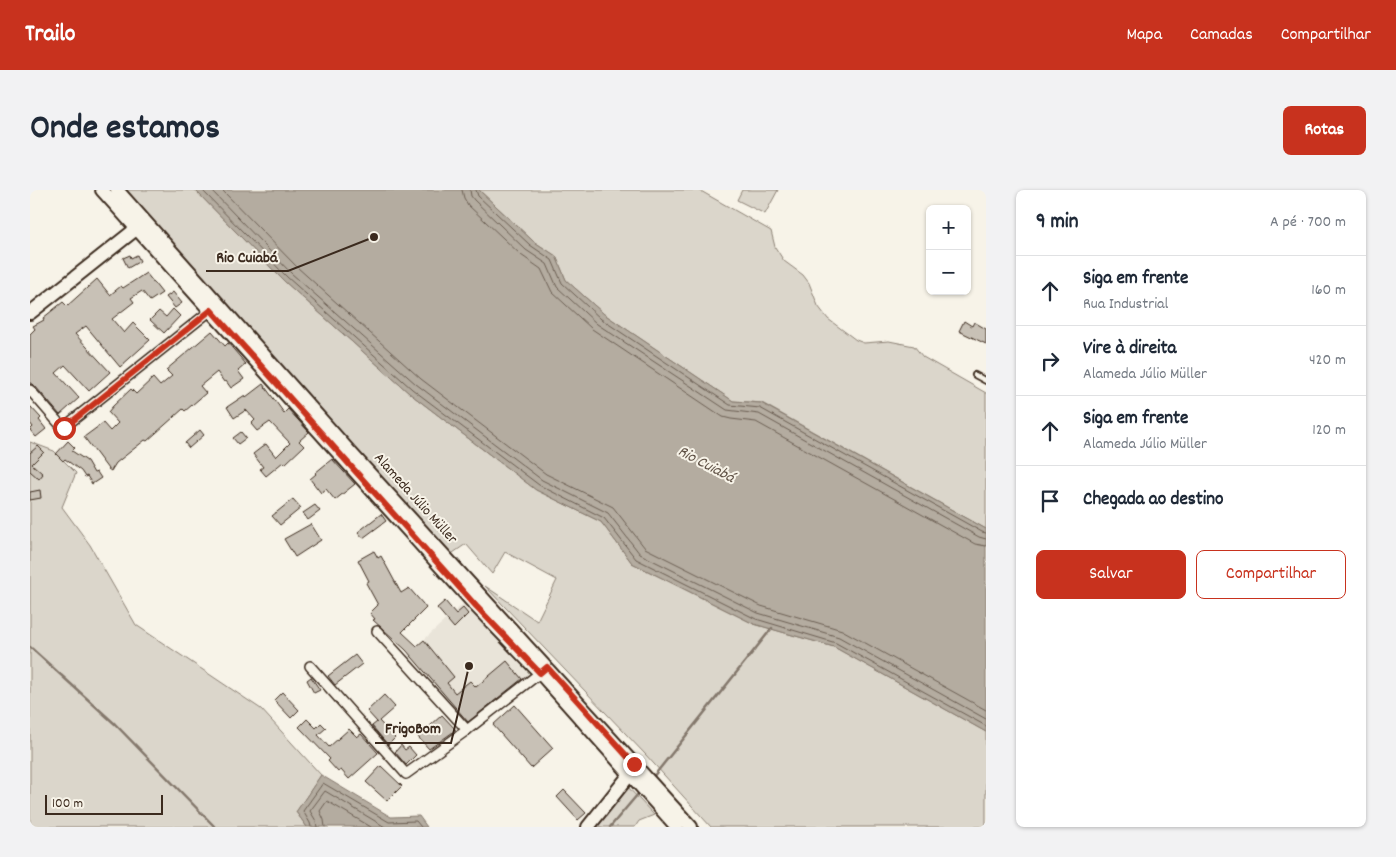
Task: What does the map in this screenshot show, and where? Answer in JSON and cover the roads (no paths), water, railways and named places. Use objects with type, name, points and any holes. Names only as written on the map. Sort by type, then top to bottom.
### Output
[{"type":"main road","name":"Alameda Júlio Müller","points":[[102,190],[140,226],[215,307],[476,606],[543,670],[633,770],[691,827]]},
{"type":"main road","name":"Alameda Júlio Müller","points":[[116,190],[140,226]]},
{"type":"main road","points":[[30,313],[140,226]]},
{"type":"main road","name":"Alameda Júlio Müller","points":[[633,770],[677,827]]},
{"type":"main road","points":[[588,827],[633,770]]},
{"type":"street","points":[[30,390],[64,428],[215,307]]},
{"type":"street","points":[[377,631],[467,730]]},
{"type":"street","points":[[310,666],[406,774],[467,730],[543,670]]},
{"type":"lane","points":[[975,375],[986,381]]},
{"type":"water","points":[[195,190],[479,190],[533,241],[556,256],[566,280],[604,314],[733,401],[761,403],[986,529],[986,732],[834,647],[754,624],[632,563],[601,522],[536,490],[409,393],[284,281]]},
{"type":"water","points":[[321,775],[391,817],[419,816],[427,827],[307,827],[296,812]]},
{"type":"waterway","points":[[653,777],[772,628]]},
{"type":"waterway","points":[[30,647],[115,724],[215,827]]},
{"type":"waterway","points":[[610,827],[638,794]]},
{"type":"place","name":"Rio Cuiabá","points":[[374,237]]},
{"type":"place","name":"FrigoBom","points":[[469,666]]}]
